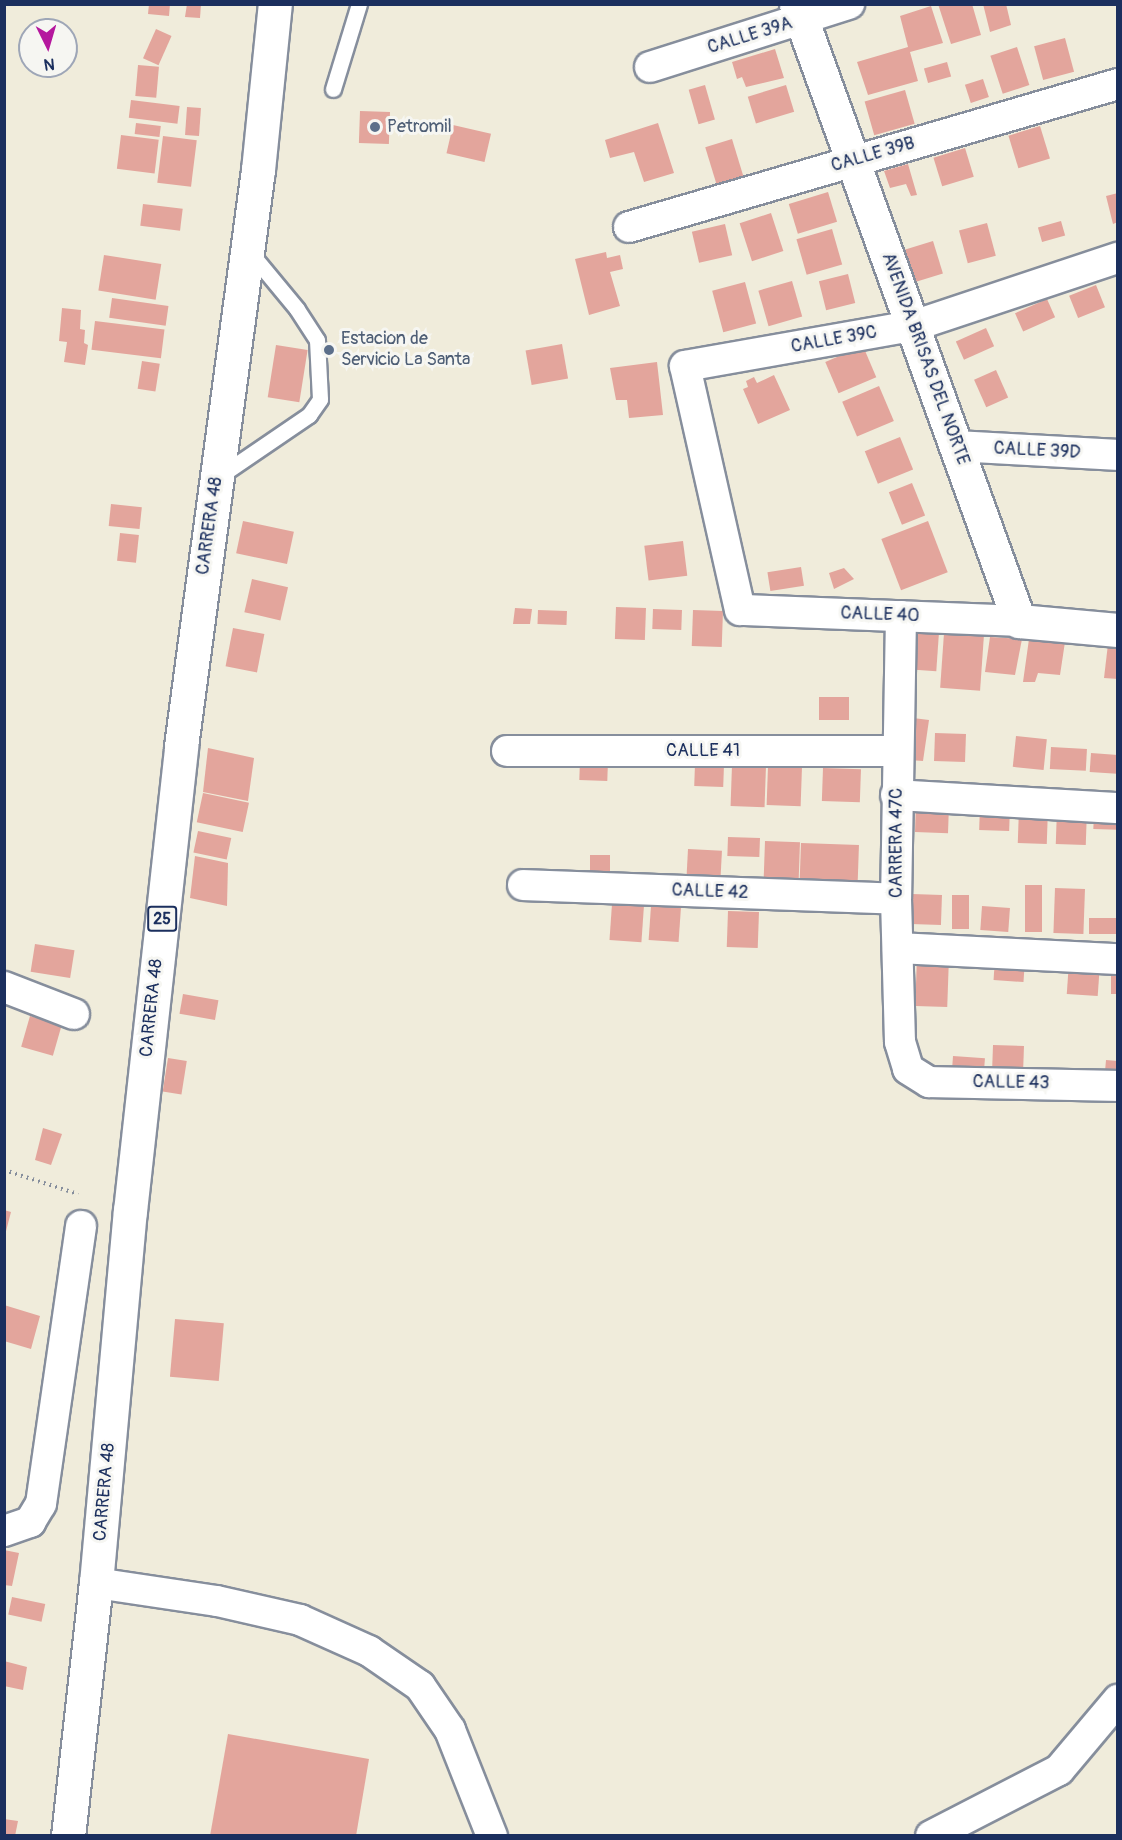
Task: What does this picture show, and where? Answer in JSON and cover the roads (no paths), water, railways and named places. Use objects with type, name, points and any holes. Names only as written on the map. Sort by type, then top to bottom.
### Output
[{"type":"main road","name":"CARRERA 48","points":[[68,1836],[96,1583],[130,1211],[181,746],[247,249],[275,4]]},
{"type":"main road","name":"AVENIDA BRISAS DEL NORTE","points":[[799,12],[1019,621]]},
{"type":"main road","points":[[1019,621],[1118,630]]},
{"type":"street","name":"CALLE 39A","points":[[650,67],[799,12],[849,4]]},
{"type":"street","name":"CALLE 39B","points":[[629,227],[1118,84]]},
{"type":"street","name":"CALLE 39C","points":[[740,610],[685,366],[913,326],[1118,258]]},
{"type":"street","name":"CALLE 39D","points":[[957,446],[1117,455]]},
{"type":"street","name":"CALLE 40","points":[[740,610],[1019,621]]},
{"type":"street","name":"CARRERA 47C","points":[[901,616],[896,795],[897,898],[900,1042],[908,1069]]},
{"type":"street","name":"CALLE 41","points":[[507,751],[898,751]]},
{"type":"street","points":[[896,795],[1118,808]]},
{"type":"street","name":"CALLE 42","points":[[523,885],[897,898]]},
{"type":"street","points":[[898,948],[1118,959]]},
{"type":"street","points":[[4,987],[74,1014]]},
{"type":"street","name":"CALLE 43","points":[[908,1069],[929,1082],[1118,1086]]},
{"type":"street","points":[[4,1531],[30,1522],[41,1504],[81,1226]]},
{"type":"street","points":[[96,1583],[217,1601],[300,1620],[369,1651],[420,1686],[450,1730],[492,1836]]},
{"type":"street","points":[[931,1836],[1059,1770],[1118,1700]]},
{"type":"lane","points":[[333,88],[358,4]]},
{"type":"lane","points":[[217,478],[309,415],[320,399],[317,340],[297,309],[247,249]]},
{"type":"place","name":"Petromil","points":[[375,127]]},
{"type":"place","name":"Estacion de Servicio La Santa","points":[[329,350]]}]
